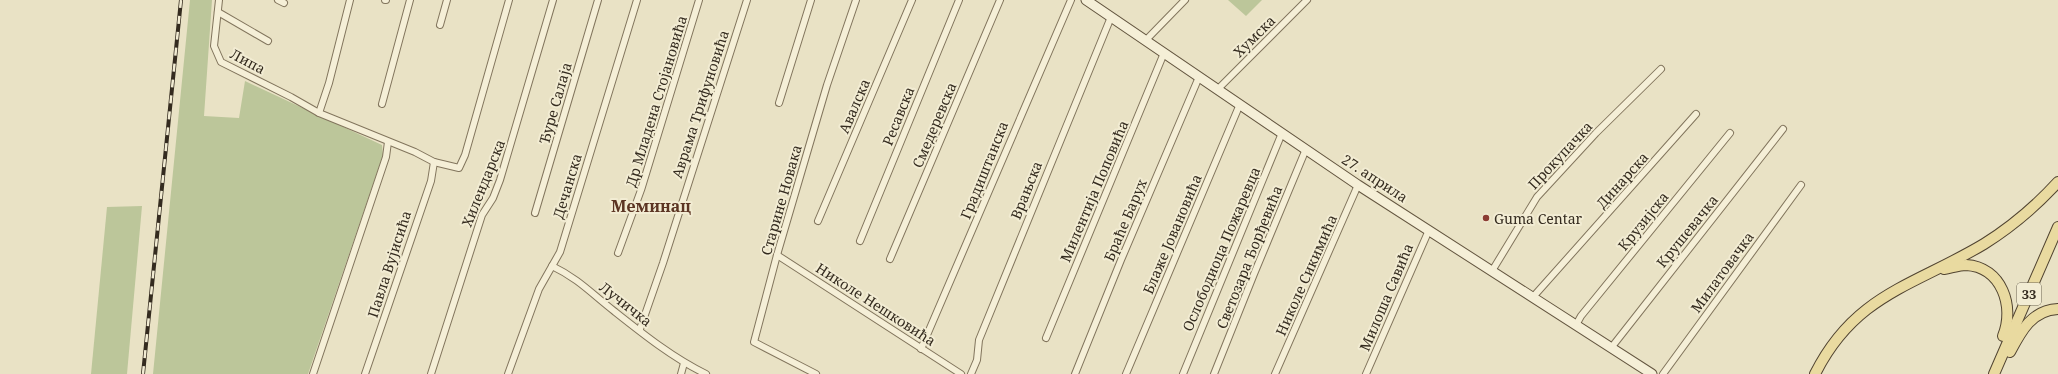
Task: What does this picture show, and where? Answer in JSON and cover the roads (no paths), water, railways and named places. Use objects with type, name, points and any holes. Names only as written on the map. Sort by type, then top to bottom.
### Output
[{"type":"main road","name":"27. априла","points":[[1086,0],[1358,185],[1652,374]]},
{"type":"main road","points":[[1814,374],[1843,331],[1866,309],[1890,293],[1999,234],[2029,210],[2058,182]]},
{"type":"main road","name":"33","points":[[1994,374],[2058,227]]},
{"type":"main road","points":[[1932,271],[1960,266],[1970,266],[1986,272],[2000,286],[2008,303],[2009,314],[2008,325],[2001,342],[2000,361]]},
{"type":"main road","points":[[2000,361],[2009,354],[2024,326],[2031,319],[2048,310],[2058,309]]},
{"type":"street","name":"Липа","points":[[219,0],[214,46],[221,62],[291,97],[319,113],[415,152],[434,162],[459,168],[462,164],[509,0]]},
{"type":"street","points":[[319,113],[329,83],[350,0]]},
{"type":"street","points":[[382,104],[410,0]]},
{"type":"street","points":[[440,25],[447,0]]},
{"type":"street","name":"Хилендарска","points":[[431,374],[482,215],[493,198],[500,180],[553,0]]},
{"type":"street","name":"Ђуре Салаја","points":[[535,213],[598,0]]},
{"type":"street","name":"Дечанска","points":[[508,374],[538,289],[560,252],[637,0]]},
{"type":"street","name":"Др Младена Стојановића","points":[[618,253],[641,190],[699,0]]},
{"type":"street","name":"Аврама Трифуновића","points":[[640,329],[663,263],[746,0]]},
{"type":"street","points":[[779,103],[811,0]]},
{"type":"street","name":"Старине Новака","points":[[816,374],[754,342],[777,255],[827,85],[856,0]]},
{"type":"street","name":"Авалска","points":[[818,221],[912,0]]},
{"type":"street","name":"Ресавска","points":[[860,241],[959,0]]},
{"type":"street","name":"Смедеревска","points":[[890,259],[1000,0]]},
{"type":"street","name":"Градиштанска","points":[[922,349],[1070,0]]},
{"type":"street","points":[[1146,40],[1185,0]]},
{"type":"street","name":"Хумска","points":[[1218,89],[1307,0]]},
{"type":"street","points":[[218,12],[268,41]]},
{"type":"street","name":"Врањска","points":[[971,374],[977,360],[978,344],[984,326],[1111,17]]},
{"type":"street","name":"Милентија Поповића","points":[[1046,338],[1164,53]]},
{"type":"street","name":"Прокупачка","points":[[1492,271],[1537,197],[1596,133],[1661,69]]},
{"type":"street","name":"Браће Барух","points":[[1076,374],[1121,260],[1199,76]]},
{"type":"street","name":"Блаже Јовановића","points":[[1126,374],[1240,104]]},
{"type":"street","name":"Динарска","points":[[1533,297],[1696,114]]},
{"type":"street","name":"Крушевачка","points":[[1611,348],[1783,130]]},
{"type":"street","name":"Ослободиоца Пожаревца","points":[[1183,374],[1282,133]]},
{"type":"street","name":"Крузијска","points":[[1576,325],[1586,310],[1730,133]]},
{"type":"street","points":[[313,374],[386,157],[388,142]]},
{"type":"street","name":"Светозара Ђорђевића","points":[[1214,374],[1306,149]]},
{"type":"street","name":"Павла Вујисића","points":[[365,374],[431,180],[434,162]]},
{"type":"street","name":"Николе Сикимића","points":[[1275,374],[1358,185]]},
{"type":"street","name":"Милатовачка","points":[[1663,374],[1801,185]]},
{"type":"street","name":"Милоша Савића","points":[[1366,374],[1428,230]]},
{"type":"street","name":"Николе Нешковића","points":[[777,255],[961,374]]},
{"type":"street","name":"Лучичка","points":[[552,266],[577,279],[614,311],[684,363],[706,374]]},
{"type":"street","points":[[681,374],[684,363]]},
{"type":"railway","points":[[143,374],[181,0]]},
{"type":"place","name":"Guma Centar","points":[[1486,218]]},
{"type":"district","name":"Меминац","points":[[651,206]]}]
